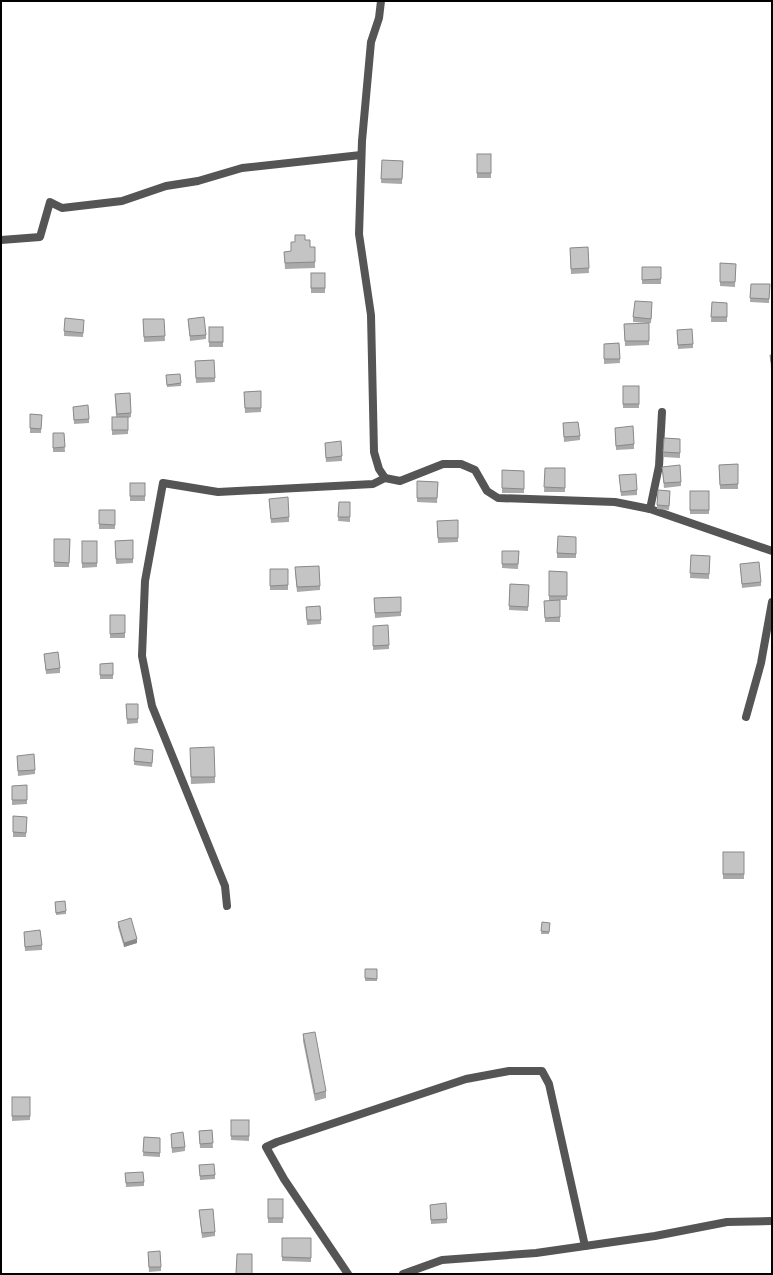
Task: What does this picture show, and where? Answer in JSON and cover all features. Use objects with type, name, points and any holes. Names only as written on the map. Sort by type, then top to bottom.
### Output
[{"type":"street","points":[[381,1],[379,18],[371,42],[361,156],[359,234],[371,315],[374,452],[379,469],[385,478]]},
{"type":"street","points":[[1,240],[40,237],[50,202],[62,208],[122,201],[166,186],[198,181],[242,168],[361,156]]},
{"type":"street","points":[[650,509],[660,466],[662,412]]},
{"type":"street","points":[[227,906],[225,886],[152,706],[142,656],[145,581],[163,483],[218,492],[373,484],[385,478],[400,481],[443,464],[461,464],[475,470],[487,491],[498,498],[615,502],[650,509],[772,551]]},
{"type":"street","points":[[746,717],[761,663],[772,602]]},
{"type":"street","points":[[348,1274],[284,1179],[266,1147],[276,1142],[466,1079],[509,1070],[542,1070],[550,1084],[585,1246]]},
{"type":"street","points":[[403,1274],[442,1260],[536,1253],[655,1236],[727,1222],[772,1221]]},
{"type":"building","points":[[477,154],[491,154],[491,173],[477,173]]},
{"type":"building","points":[[382,160],[403,161],[402,179],[381,179]]},
{"type":"building","points":[[295,235],[305,235],[305,240],[310,240],[310,247],[315,247],[315,262],[285,263],[284,252],[291,251],[291,242],[295,242]]},
{"type":"building","points":[[588,247],[589,268],[571,269],[570,248]]},
{"type":"building","points":[[720,263],[736,264],[735,282],[720,282]]},
{"type":"building","points":[[642,267],[661,267],[661,279],[642,280]]},
{"type":"building","points":[[311,273],[325,273],[325,288],[311,288]]},
{"type":"building","points":[[751,284],[770,284],[769,299],[750,298]]},
{"type":"building","points":[[635,301],[652,302],[651,319],[633,317]]},
{"type":"building","points":[[712,302],[727,303],[727,317],[711,317]]},
{"type":"building","points":[[204,317],[206,335],[190,336],[188,319]]},
{"type":"building","points":[[65,318],[84,320],[83,333],[64,331]]},
{"type":"building","points":[[143,319],[164,319],[165,336],[144,337]]},
{"type":"building","points":[[649,323],[649,341],[625,341],[624,324]]},
{"type":"building","points":[[209,327],[223,327],[223,342],[209,342]]},
{"type":"building","points":[[692,329],[693,344],[678,345],[677,330]]},
{"type":"building","points":[[619,343],[620,359],[604,359],[604,344]]},
{"type":"building","points":[[770,355],[772,355],[772,363],[771,362]]},
{"type":"building","points":[[214,360],[215,378],[196,378],[195,361]]},
{"type":"building","points":[[180,374],[181,383],[167,385],[166,375]]},
{"type":"building","points":[[623,386],[639,386],[639,404],[623,404]]},
{"type":"building","points":[[261,391],[261,408],[245,408],[244,392]]},
{"type":"building","points":[[130,393],[131,413],[117,414],[115,394]]},
{"type":"building","points":[[88,405],[89,419],[74,420],[73,407]]},
{"type":"building","points":[[30,414],[42,415],[41,429],[30,428]]},
{"type":"building","points":[[112,417],[128,417],[128,430],[112,430]]},
{"type":"building","points":[[578,422],[580,436],[564,437],[563,423]]},
{"type":"building","points":[[633,426],[634,444],[616,446],[615,428]]},
{"type":"building","points":[[53,433],[64,433],[65,447],[53,448]]},
{"type":"building","points":[[664,438],[680,439],[680,453],[663,452]]},
{"type":"building","points":[[341,441],[342,456],[326,458],[325,443]]},
{"type":"building","points":[[738,464],[738,484],[720,485],[719,465]]},
{"type":"building","points":[[680,465],[681,482],[664,483],[662,467]]},
{"type":"building","points":[[545,468],[565,468],[565,488],[544,487]]},
{"type":"building","points":[[502,470],[524,471],[524,489],[502,488]]},
{"type":"building","points":[[636,474],[637,490],[621,492],[619,475]]},
{"type":"building","points":[[417,481],[438,482],[437,498],[417,498]]},
{"type":"building","points":[[130,483],[145,483],[145,496],[130,496]]},
{"type":"building","points":[[658,490],[670,491],[669,506],[657,505]]},
{"type":"building","points":[[690,491],[709,491],[709,510],[690,510]]},
{"type":"building","points":[[288,497],[289,517],[271,519],[269,499]]},
{"type":"building","points":[[339,502],[350,502],[350,517],[338,517]]},
{"type":"building","points":[[99,510],[115,510],[115,525],[99,524]]},
{"type":"building","points":[[458,520],[458,538],[438,538],[437,521]]},
{"type":"building","points":[[558,536],[576,537],[576,554],[557,553]]},
{"type":"building","points":[[54,539],[70,539],[69,563],[54,562]]},
{"type":"building","points":[[133,540],[133,559],[116,559],[115,541]]},
{"type":"building","points":[[82,541],[97,541],[97,563],[82,563]]},
{"type":"building","points":[[502,551],[519,551],[518,564],[502,564]]},
{"type":"building","points":[[691,555],[710,556],[709,574],[690,573]]},
{"type":"building","points":[[759,562],[761,582],[742,584],[740,564]]},
{"type":"building","points":[[319,566],[320,586],[297,587],[295,567]]},
{"type":"building","points":[[270,569],[288,569],[288,585],[270,586]]},
{"type":"building","points":[[549,571],[567,572],[567,596],[549,596]]},
{"type":"building","points":[[510,584],[529,585],[528,607],[509,606]]},
{"type":"building","points":[[401,597],[401,612],[375,613],[374,598]]},
{"type":"building","points":[[560,600],[560,617],[545,618],[544,601]]},
{"type":"building","points":[[320,606],[321,620],[307,620],[306,607]]},
{"type":"building","points":[[110,615],[125,615],[125,633],[110,634]]},
{"type":"building","points":[[388,625],[389,645],[373,646],[373,626]]},
{"type":"building","points":[[58,652],[60,668],[46,670],[44,654]]},
{"type":"building","points":[[113,663],[113,675],[100,675],[100,664]]},
{"type":"building","points":[[126,704],[138,704],[138,719],[127,719]]},
{"type":"building","points":[[214,747],[215,777],[191,777],[190,748]]},
{"type":"building","points":[[135,748],[153,750],[152,763],[134,761]]},
{"type":"building","points":[[34,754],[35,770],[18,771],[17,756]]},
{"type":"building","points":[[27,785],[27,800],[12,800],[12,786]]},
{"type":"building","points":[[13,816],[27,817],[26,833],[13,832]]},
{"type":"building","points":[[723,852],[744,852],[744,874],[723,874]]},
{"type":"building","points":[[65,901],[66,911],[56,913],[55,902]]},
{"type":"building","points":[[131,918],[137,939],[124,943],[118,922]]},
{"type":"building","points":[[542,922],[550,923],[549,932],[541,931]]},
{"type":"building","points":[[40,930],[42,945],[25,947],[24,932]]},
{"type":"building","points":[[365,969],[377,969],[377,979],[365,978]]},
{"type":"building","points":[[315,1032],[326,1091],[315,1094],[303,1034]]},
{"type":"building","points":[[12,1097],[30,1097],[30,1116],[12,1116]]},
{"type":"building","points":[[231,1120],[249,1120],[249,1136],[231,1136]]},
{"type":"building","points":[[212,1130],[213,1143],[200,1144],[199,1131]]},
{"type":"building","points":[[183,1132],[185,1147],[172,1148],[171,1134]]},
{"type":"building","points":[[144,1137],[160,1138],[160,1153],[143,1152]]},
{"type":"building","points":[[214,1164],[215,1175],[200,1176],[199,1165]]},
{"type":"building","points":[[143,1172],[144,1182],[126,1183],[125,1173]]},
{"type":"building","points":[[268,1199],[283,1199],[283,1218],[268,1218]]},
{"type":"building","points":[[446,1203],[447,1219],[431,1220],[430,1205]]},
{"type":"building","points":[[213,1209],[215,1232],[202,1233],[199,1210]]},
{"type":"building","points":[[282,1238],[311,1238],[311,1258],[282,1257]]},
{"type":"building","points":[[160,1251],[161,1267],[149,1267],[148,1252]]},
{"type":"building","points":[[237,1254],[252,1254],[252,1274],[236,1274]]}]
